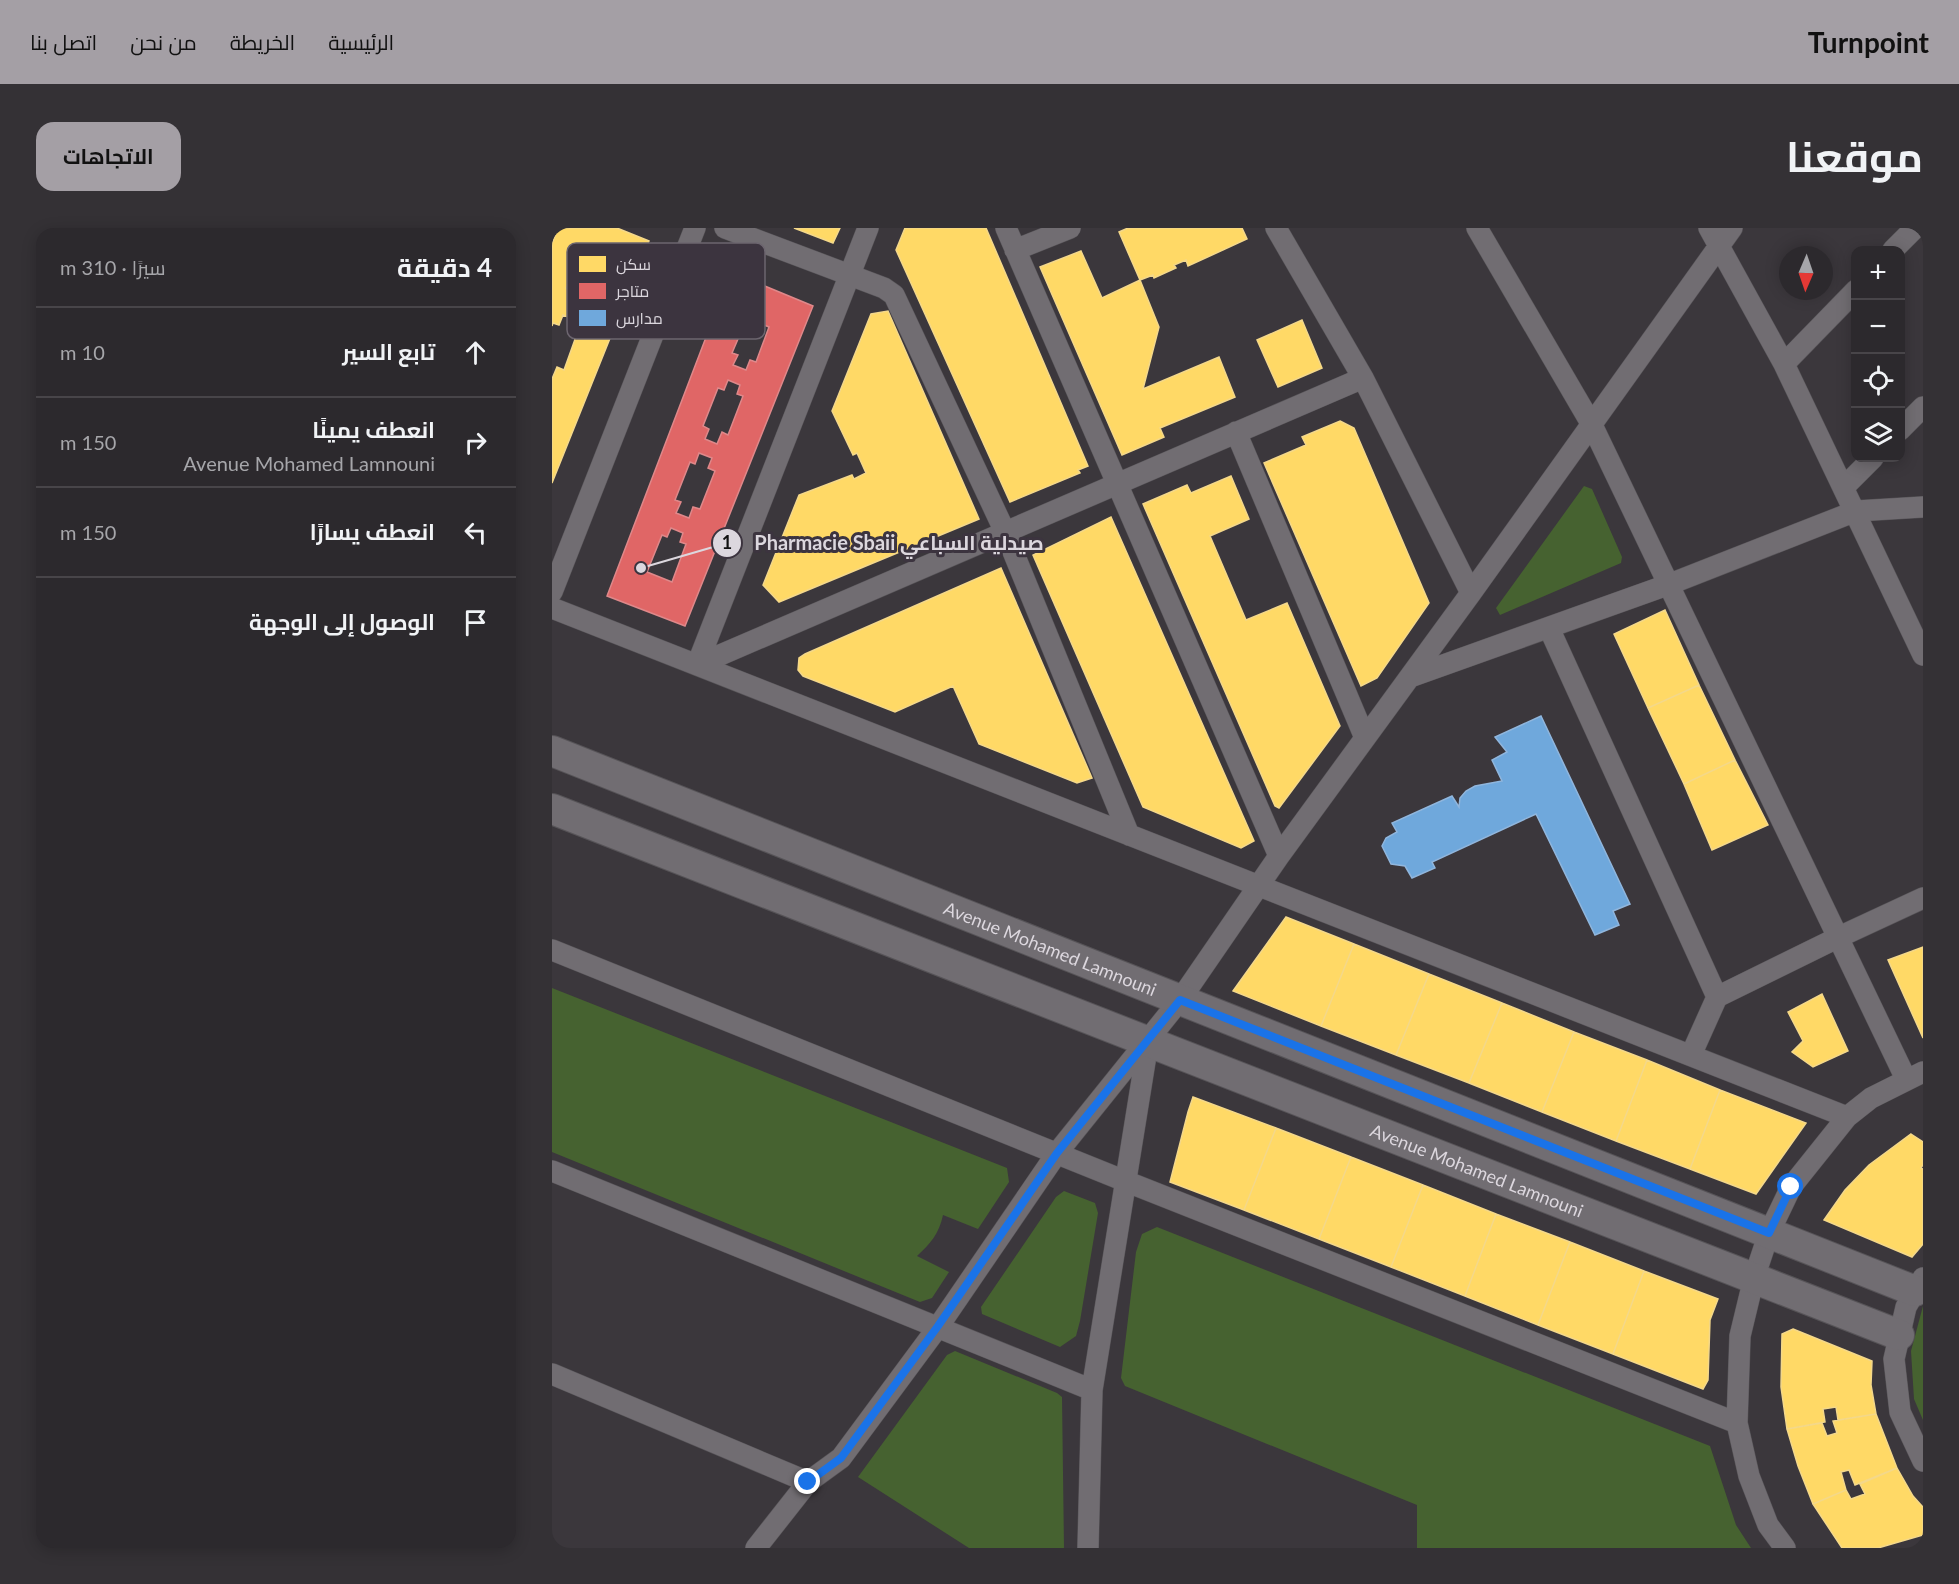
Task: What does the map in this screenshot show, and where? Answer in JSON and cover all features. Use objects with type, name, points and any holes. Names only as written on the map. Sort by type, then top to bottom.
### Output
[{"type":"street","points":[[689,243],[695,228]]},
{"type":"street","points":[[725,228],[765,243]]},
{"type":"street","points":[[697,665],[868,228]]},
{"type":"street","points":[[1006,228],[1280,856]]},
{"type":"street","points":[[1015,250],[1070,228]]},
{"type":"street","points":[[1276,228],[1363,378],[1471,593]]},
{"type":"street","points":[[1477,228],[1592,425],[1839,937],[1915,1075],[1871,1098],[1846,1117],[1791,1187],[1769,1233],[1754,1278],[1740,1336],[1737,1423],[1749,1476],[1768,1525],[1785,1548]]},
{"type":"street","points":[[1897,246],[1915,228]]},
{"type":"street","points":[[756,1548],[808,1482],[841,1458],[938,1326],[1057,1153],[1180,1000],[1259,885],[1592,425],[1720,233]]},
{"type":"street","points":[[1720,233],[1923,654]]},
{"type":"street","points":[[765,243],[884,288],[894,295],[1005,532],[1129,835]]},
{"type":"street","points":[[1784,364],[1851,295]]},
{"type":"street","points":[[552,592],[651,339]]},
{"type":"street","points":[[697,665],[1363,378]]},
{"type":"street","points":[[1905,425],[1923,407]]},
{"type":"street","points":[[1236,432],[1365,738]]},
{"type":"street","points":[[1844,487],[1869,462]]},
{"type":"street","points":[[1410,677],[1670,584],[1856,512],[1923,507]]},
{"type":"street","points":[[552,608],[1846,1117]]},
{"type":"street","points":[[1549,628],[1717,997]]},
{"type":"street","name":"Avenue Mohamed Lamnouni","points":[[552,751],[1769,1233],[1919,1284]]},
{"type":"street","name":"Avenue Mohamed Lamnouni","points":[[552,809],[1899,1335]]},
{"type":"street","points":[[1691,1055],[1717,997],[1923,898]]},
{"type":"street","points":[[552,950],[1125,1181],[1737,1423]]},
{"type":"street","points":[[1088,1548],[1092,1390],[1148,1042]]},
{"type":"street","points":[[552,1171],[1092,1390]]},
{"type":"street","points":[[1919,1284],[1906,1307],[1894,1359],[1900,1412],[1923,1461]]},
{"type":"street","points":[[552,1374],[808,1482]]},
{"type":"green space","points":[[1584,486],[1592,489],[1622,557],[1621,563],[1500,615],[1496,608]]},
{"type":"green space","points":[[552,988],[1007,1168],[1009,1182],[978,1229],[943,1215],[933,1238],[917,1256],[949,1272],[932,1298],[920,1302],[552,1152]]},
{"type":"green space","points":[[1064,1191],[1095,1203],[1098,1213],[1076,1336],[1060,1347],[982,1314],[981,1307],[1056,1197]]},
{"type":"green space","points":[[1157,1227],[1710,1446],[1736,1525],[1751,1548],[1417,1548],[1417,1505],[1125,1386],[1121,1378],[1136,1252],[1142,1234]]},
{"type":"green space","points":[[1923,1306],[1923,1420],[1914,1399],[1911,1351]]},
{"type":"green space","points":[[955,1351],[1062,1397],[1064,1548],[969,1548],[858,1477],[947,1355]]},
{"type":"building: سكن","points":[[558,228],[617,228],[649,241],[648,243],[567,243],[567,317],[563,315],[559,325],[553,323],[552,326],[552,244]]},
{"type":"building: سكن","points":[[794,228],[840,228],[833,243]]},
{"type":"building: سكن","points":[[905,228],[986,228],[1088,466],[1078,470],[1080,473],[1010,502],[896,250]]},
{"type":"building: سكن","points":[[1128,228],[1242,228],[1247,239],[1188,266],[1186,260],[1174,265],[1176,268],[1154,278],[1153,275],[1140,280],[1119,232]]},
{"type":"building: سكن","points":[[1081,251],[1102,298],[1140,280],[1159,327],[1143,389],[1219,357],[1235,397],[1160,428],[1164,437],[1122,455],[1040,267]]},
{"type":"building: سكن","points":[[888,311],[979,519],[779,602],[763,585],[799,495],[852,475],[854,479],[866,473],[857,453],[853,455],[832,411],[871,314]]},
{"type":"building: سكن","points":[[1302,320],[1322,368],[1278,387],[1257,340]]},
{"type":"building: سكن","points":[[575,339],[610,339],[552,483],[552,379],[557,367],[564,370]]},
{"type":"building: سكن","points":[[1340,421],[1354,428],[1429,603],[1377,678],[1361,686],[1264,463],[1306,445],[1302,437]]},
{"type":"building: سكن","points":[[1231,476],[1249,519],[1210,536],[1246,620],[1287,603],[1340,726],[1279,808],[1275,806],[1143,504],[1187,485],[1191,493]]},
{"type":"building: سكن","points":[[1111,517],[1254,841],[1241,848],[1143,807],[1033,555]]},
{"type":"building: سكن","points":[[1001,568],[1092,778],[1077,783],[979,744],[953,686],[895,712],[803,676],[798,670],[799,658],[805,654]]},
{"type":"building: سكن","points":[[1665,610],[1699,685],[1648,708],[1614,634]]},
{"type":"building: سكن","points":[[1699,685],[1735,760],[1684,784],[1648,708]]},
{"type":"building: سكن","points":[[1735,760],[1768,825],[1712,850],[1684,784]]},
{"type":"building: سكن","points":[[1286,917],[1354,944],[1321,1026],[1233,991]]},
{"type":"building: سكن","points":[[1354,944],[1429,974],[1396,1055],[1321,1026]]},
{"type":"building: سكن","points":[[1923,947],[1923,1038],[1888,960]]},
{"type":"building: سكن","points":[[1429,974],[1502,1003],[1469,1083],[1396,1055]]},
{"type":"building: سكن","points":[[1822,994],[1848,1051],[1813,1067],[1792,1052],[1803,1041],[1788,1012]]},
{"type":"building: سكن","points":[[1502,1003],[1574,1032],[1542,1112],[1469,1083]]},
{"type":"building: سكن","points":[[1574,1032],[1647,1060],[1616,1141],[1542,1112]]},
{"type":"building: سكن","points":[[1647,1060],[1720,1090],[1690,1169],[1616,1141]]},
{"type":"building: سكن","points":[[1720,1090],[1806,1123],[1756,1194],[1690,1169]]},
{"type":"building: سكن","points":[[1193,1097],[1276,1128],[1244,1210],[1170,1182]]},
{"type":"building: سكن","points":[[1276,1128],[1351,1157],[1319,1239],[1244,1210]]},
{"type":"building: سكن","points":[[1911,1134],[1923,1142],[1921,1168],[1923,1169],[1923,1244],[1912,1257],[1824,1220],[1845,1190],[1869,1165]]},
{"type":"building: سكن","points":[[1351,1157],[1423,1185],[1391,1267],[1319,1239]]},
{"type":"building: سكن","points":[[1423,1185],[1496,1214],[1465,1296],[1391,1267]]},
{"type":"building: سكن","points":[[1496,1214],[1570,1242],[1538,1325],[1465,1296]]},
{"type":"building: سكن","points":[[1570,1242],[1644,1271],[1613,1354],[1538,1325]]},
{"type":"building: سكن","points":[[1644,1271],[1718,1299],[1710,1320],[1708,1380],[1703,1389],[1613,1354]]},
{"type":"building: سكن","points":[[1793,1329],[1872,1361],[1871,1385],[1876,1414],[1838,1420],[1836,1407],[1823,1409],[1825,1422],[1787,1429],[1781,1387],[1782,1334]]},
{"type":"building: سكن","points":[[1876,1414],[1897,1468],[1855,1485],[1849,1470],[1841,1472],[1846,1490],[1813,1504],[1787,1429],[1822,1423],[1827,1436],[1837,1433],[1833,1421]]},
{"type":"building: سكن","points":[[1897,1468],[1913,1496],[1923,1507],[1923,1535],[1878,1548],[1842,1548],[1813,1504],[1846,1490],[1851,1499],[1865,1494],[1860,1484]]},
{"type":"building: متاجر","points":[[765,286],[813,306],[685,626],[607,596],[705,339],[738,339],[732,353],[738,355],[733,365],[746,370],[750,360],[756,362],[769,327],[765,325]],"holes":[[[728,380],[740,385],[737,394],[743,396],[728,435],[722,432],[717,444],[705,439],[709,429],[703,426],[718,388],[724,390]],[[699,453],[712,458],[708,468],[715,471],[700,509],[693,507],[689,518],[676,513],[681,502],[675,500],[690,462],[695,464]],[[671,528],[683,533],[680,542],[686,544],[672,582],[647,572],[662,535],[667,537]]]},
{"type":"building: مدارس","points":[[1541,716],[1630,904],[1613,911],[1619,925],[1595,935],[1536,814],[1432,862],[1435,868],[1412,878],[1405,866],[1391,864],[1382,846],[1386,838],[1397,832],[1392,823],[1452,796],[1459,807],[1460,798],[1466,791],[1475,786],[1502,781],[1492,760],[1507,752],[1495,737]]},
{"type":"place","name":"Pharmacie Sbaii صيدلية السباعي","points":[[641,568]]},
{"type":"route","points":[[808,1482],[841,1458],[938,1326],[1057,1153],[1180,1000],[1769,1233],[1791,1187]]}]
